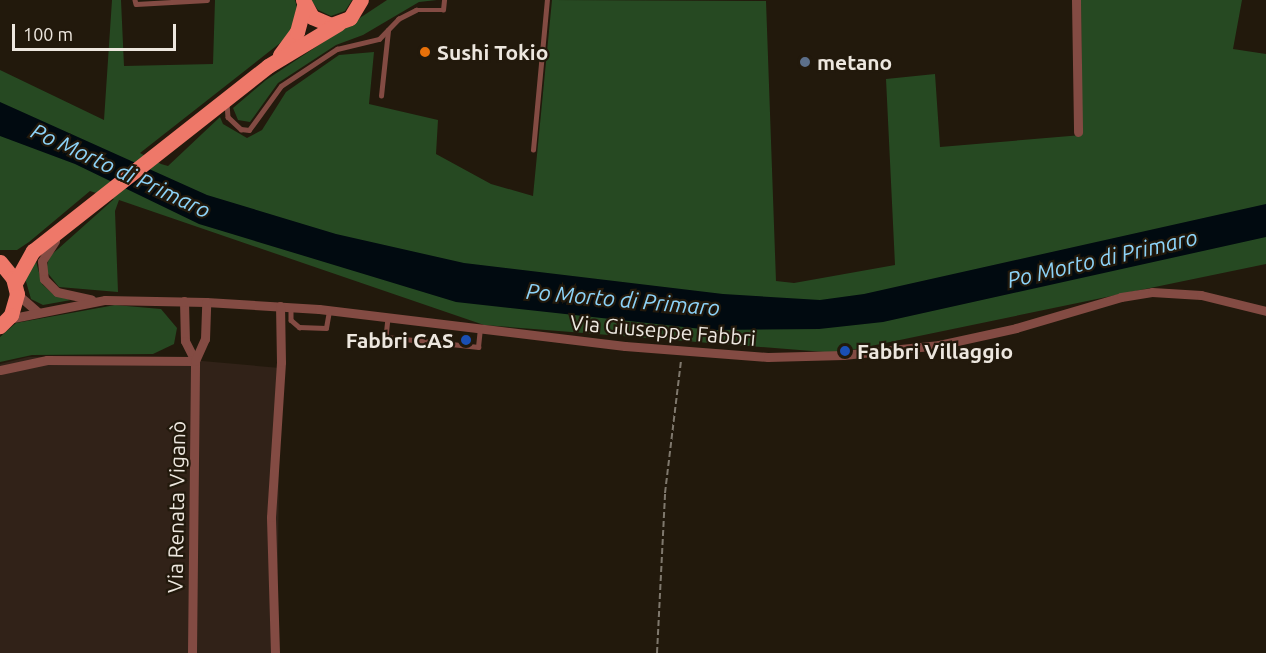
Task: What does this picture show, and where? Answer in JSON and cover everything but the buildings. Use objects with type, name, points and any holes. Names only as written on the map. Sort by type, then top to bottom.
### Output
[{"type":"main road","points":[[303,2],[318,22],[338,24]]},
{"type":"main road","points":[[268,66],[291,42],[303,2]]},
{"type":"main road","points":[[16,289],[0,261],[33,251],[268,66],[350,18],[363,3]]},
{"type":"main road","points":[[4,323],[33,251]]},
{"type":"street","points":[[1076,0],[1078,132]]},
{"type":"street","points":[[84,210],[46,251],[40,270],[46,283],[57,292],[96,300]]},
{"type":"street","points":[[16,289],[39,312]]},
{"type":"street","name":"Via Giuseppe Fabbri","points":[[4,323],[39,312],[96,300],[184,301],[328,310],[682,352],[794,357],[916,348],[994,333],[1121,297],[1152,292],[1201,295],[1266,310]]},
{"type":"street","name":"Via Renata Viganò","points":[[184,301],[185,341],[195,361]]},
{"type":"street","name":"Via Renata Viganò","points":[[192,653],[195,361],[206,331],[206,302]]},
{"type":"street","points":[[275,653],[271,506],[281,362],[280,306]]},
{"type":"street","points":[[0,370],[47,360],[195,361]]},
{"type":"lane","points":[[135,0],[136,4],[207,0]]},
{"type":"lane","points":[[228,97],[228,117],[249,130],[281,86],[337,48],[379,39],[398,19],[416,10],[443,10],[444,0]]},
{"type":"lane","points":[[533,150],[547,0]]},
{"type":"lane","points":[[381,96],[388,30]]},
{"type":"lane","points":[[291,307],[291,320],[299,327],[326,328],[328,310]]},
{"type":"lane","points":[[388,318],[386,337],[478,347],[480,329]]},
{"type":"path","points":[[657,653],[665,493],[682,352]]},
{"type":"shaded area","points":[[28,357],[157,357],[280,368],[277,653],[0,653],[0,364]]},
{"type":"green space","points":[[112,0],[121,0],[124,66],[213,64],[215,0],[295,0],[298,11],[289,36],[140,153],[161,164],[168,166],[220,117],[223,124],[247,138],[262,130],[286,92],[339,55],[374,52],[369,104],[438,120],[436,154],[491,184],[533,196],[552,0],[766,1],[776,281],[794,283],[895,265],[886,79],[935,74],[940,147],[1082,135],[1081,0],[1242,0],[1233,49],[1266,54],[1266,264],[837,353],[484,325],[119,200],[115,211],[118,292],[59,287],[46,271],[49,257],[114,199],[90,191],[17,250],[0,250],[0,70],[104,120]]},
{"type":"green space","points":[[311,0],[352,0],[345,11],[331,16],[318,10]]},
{"type":"green space","points":[[387,0],[437,0],[419,2],[363,35],[336,45],[278,83],[250,122],[238,120],[233,108],[266,80]]},
{"type":"green space","points":[[36,261],[42,284],[54,295],[71,300],[43,305],[31,299],[25,278]]},
{"type":"green space","points":[[115,305],[161,309],[177,328],[174,344],[153,354],[32,355],[0,362],[0,337],[16,323]]},
{"type":"water","name":"Po Morto di Primaro","points":[[0,102],[207,195],[336,234],[464,263],[723,294],[820,300],[864,294],[1266,204],[1266,237],[883,322],[819,329],[711,330],[456,302],[199,224],[75,164],[0,136]]},
{"type":"place","name":"Sushi Tokio","points":[[425,52]]},
{"type":"place","name":"metano","points":[[805,62]]},
{"type":"place","name":"Fabbri CAS","points":[[466,340]]},
{"type":"place","name":"Fabbri Villaggio","points":[[845,351]]}]
